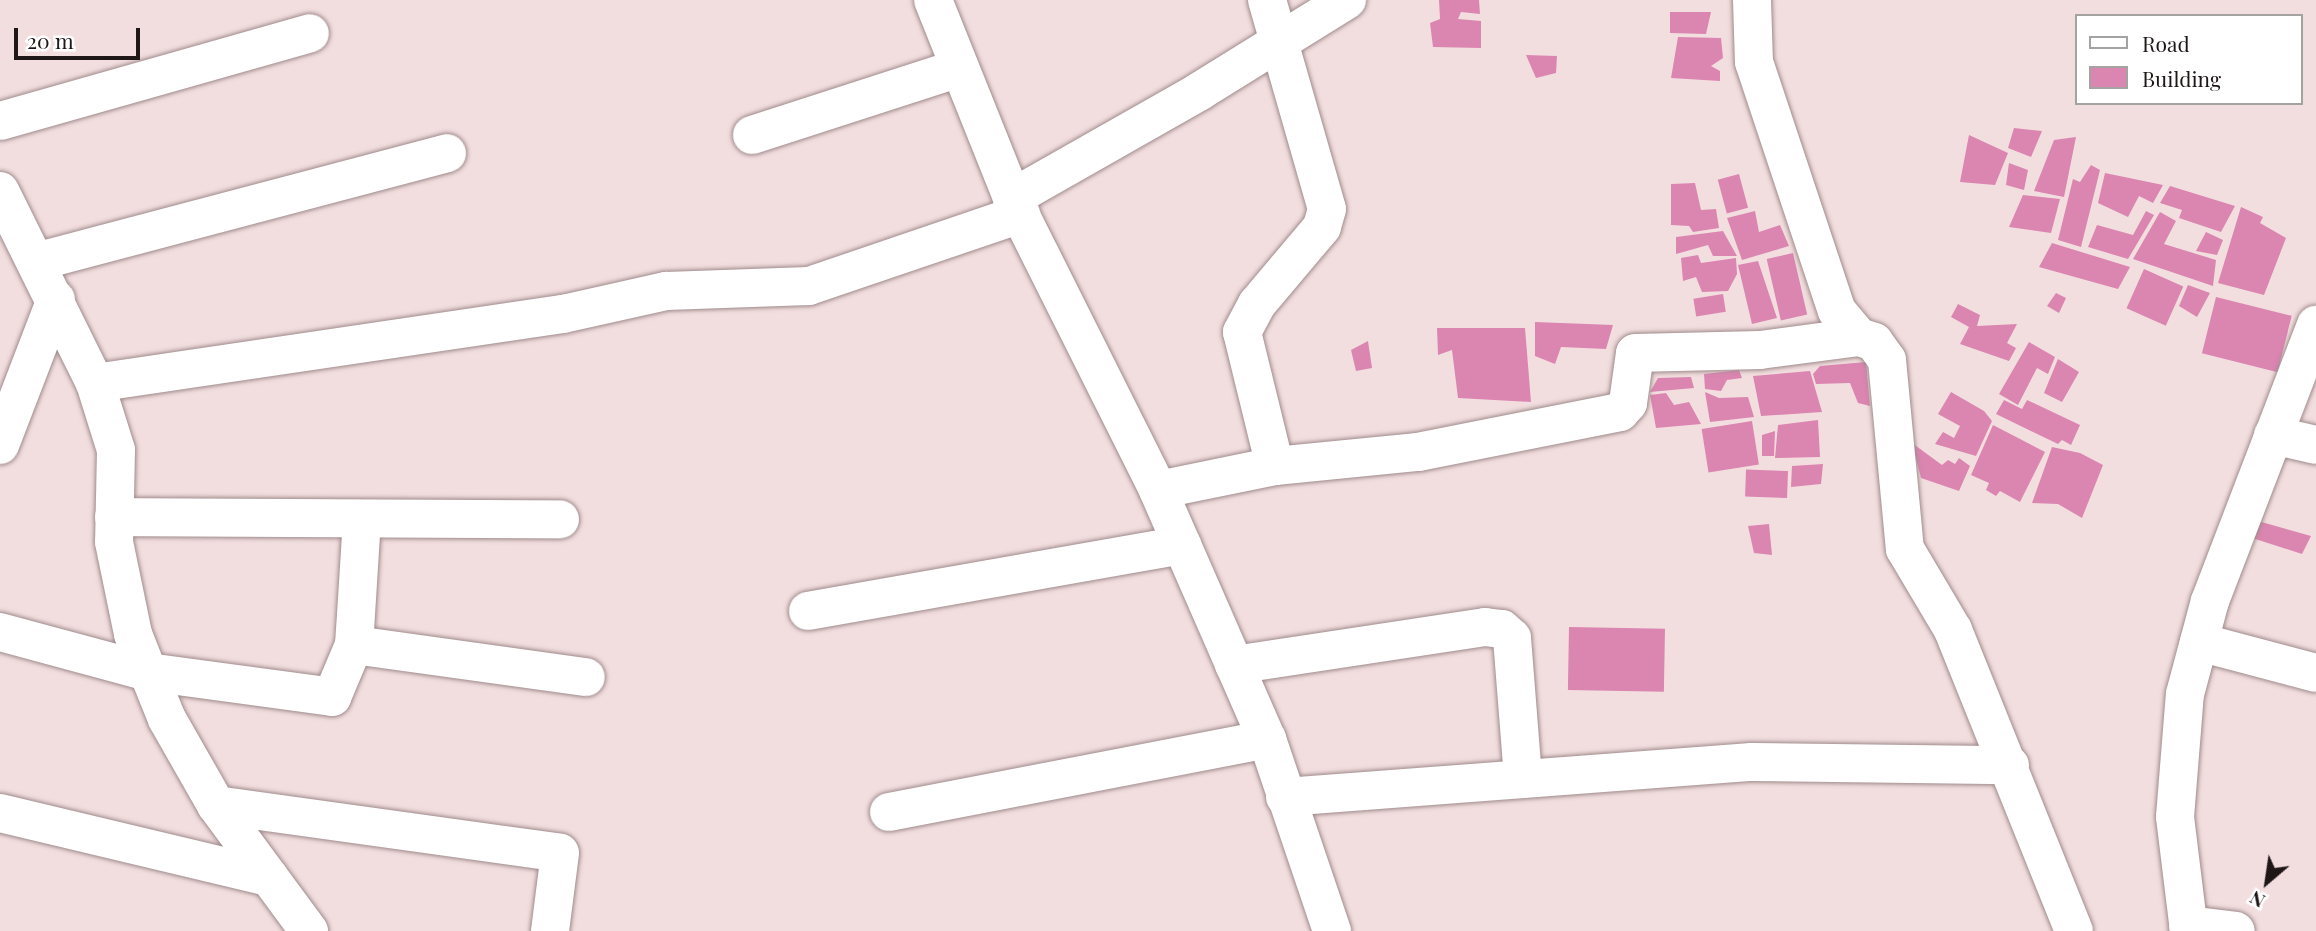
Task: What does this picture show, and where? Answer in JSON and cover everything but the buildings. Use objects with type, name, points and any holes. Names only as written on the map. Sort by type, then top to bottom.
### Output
[{"type":"street","points":[[933,0],[1017,206],[1158,490],[1267,739],[1332,931]]},
{"type":"street","points":[[1267,0],[1327,209],[1322,227],[1257,304],[1242,332],[1275,466]]},
{"type":"street","points":[[95,383],[563,314],[666,291],[809,286],[1017,206],[1347,0]]},
{"type":"street","points":[[1752,0],[1754,62],[1837,312],[1859,337]]},
{"type":"street","points":[[0,121],[310,33]]},
{"type":"street","points":[[752,135],[960,68]]},
{"type":"street","points":[[39,261],[447,153]]},
{"type":"street","points":[[0,191],[39,261],[95,383],[116,450],[114,541],[133,634],[167,719],[216,805],[309,931]]},
{"type":"street","points":[[0,445],[56,299]]},
{"type":"street","points":[[2236,931],[2189,928],[2175,817],[2185,694],[2210,601],[2316,325]]},
{"type":"street","points":[[1158,490],[1275,466],[1418,452],[1620,412],[1628,403],[1635,353],[1760,350],[1859,337],[1874,342],[1887,360],[1905,550],[1953,631],[2010,765],[2074,931]]},
{"type":"street","points":[[2273,435],[2316,445]]},
{"type":"street","points":[[114,517],[560,519]]},
{"type":"street","points":[[0,632],[148,672],[332,697],[354,645],[362,519]]},
{"type":"street","points":[[808,611],[1182,545]]},
{"type":"street","points":[[1234,665],[1485,627],[1502,629],[1512,638],[1523,779]]},
{"type":"street","points":[[2199,642],[2316,673]]},
{"type":"street","points":[[354,645],[586,677]]},
{"type":"street","points":[[890,812],[1267,739]]},
{"type":"street","points":[[1286,797],[1752,762],[2010,765]]},
{"type":"street","points":[[216,805],[560,853],[550,931]]},
{"type":"street","points":[[0,813],[269,877]]}]
